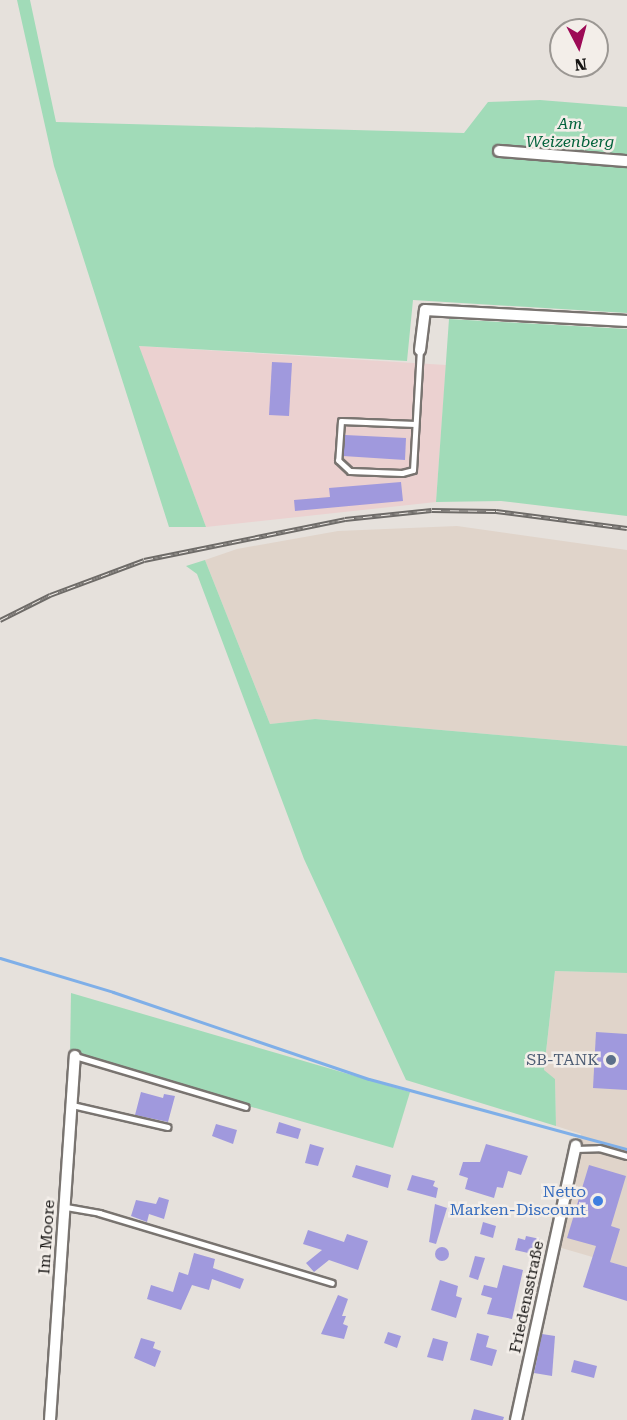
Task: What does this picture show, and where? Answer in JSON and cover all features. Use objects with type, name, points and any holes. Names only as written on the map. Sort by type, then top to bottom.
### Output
[{"type":"street","points":[[500,151],[627,161]]},
{"type":"street","points":[[420,350],[425,310],[627,321]]},
{"type":"street","name":"Im Moore","points":[[50,1420],[75,1056]]},
{"type":"street","name":"Friedensstraße","points":[[516,1420],[575,1147]]},
{"type":"lane","points":[[415,423],[340,422],[338,460],[350,471],[409,472],[416,460],[415,423],[420,350]]},
{"type":"lane","points":[[75,1056],[246,1107]]},
{"type":"lane","points":[[70,1105],[167,1127]]},
{"type":"lane","points":[[575,1147],[599,1148],[627,1156]]},
{"type":"lane","points":[[64,1207],[99,1213],[332,1283]]},
{"type":"shaded area","points":[[138,346],[446,365],[436,502],[206,527]]},
{"type":"shaded area","points":[[457,526],[627,550],[627,746],[315,719],[270,724],[205,560],[237,549],[338,531]]},
{"type":"shaded area","points":[[555,971],[627,973],[627,1267],[558,1247],[581,1134],[556,1126],[555,1079],[544,1071]]},
{"type":"green space","name":"Am Weizenberg","points":[[17,0],[30,0],[56,122],[464,133],[488,102],[540,100],[627,107],[627,313],[413,300],[407,361],[139,346],[206,527],[169,527],[54,166]]},
{"type":"green space","points":[[449,319],[627,329],[627,516],[501,501],[436,502]]},
{"type":"green space","points":[[205,560],[270,724],[315,719],[627,746],[627,973],[555,971],[544,1070],[555,1079],[556,1126],[406,1080],[304,859],[197,574],[186,566]]},
{"type":"green space","points":[[71,993],[410,1092],[393,1148],[70,1054]]},
{"type":"building","points":[[272,362],[292,363],[289,416],[269,415]]},
{"type":"building","points":[[345,435],[406,438],[405,460],[343,456]]},
{"type":"building","points":[[401,482],[403,501],[295,511],[294,500],[330,497],[329,488]]},
{"type":"building","name":"SB-TANK","points":[[596,1032],[627,1034],[627,1090],[593,1088]]},
{"type":"building","points":[[141,1092],[163,1098],[164,1094],[175,1096],[168,1122],[135,1115]]},
{"type":"building","points":[[279,1122],[301,1129],[298,1139],[276,1133]]},
{"type":"building","points":[[216,1124],[237,1130],[233,1144],[212,1136]]},
{"type":"building","points":[[310,1144],[324,1148],[318,1166],[305,1163]]},
{"type":"building","points":[[486,1144],[528,1156],[521,1175],[508,1171],[503,1188],[497,1187],[494,1198],[465,1189],[468,1178],[459,1175],[463,1162],[480,1162]]},
{"type":"building","points":[[356,1165],[391,1175],[388,1188],[352,1177]]},
{"type":"building","name":"Netto Marken-Discount","points":[[589,1165],[626,1176],[611,1226],[620,1229],[610,1262],[627,1267],[627,1301],[583,1287],[596,1246],[567,1238]]},
{"type":"building","points":[[412,1175],[435,1181],[433,1186],[438,1188],[436,1198],[407,1190]]},
{"type":"building","points":[[159,1197],[169,1200],[164,1219],[149,1214],[147,1222],[131,1216],[136,1200],[156,1204]]},
{"type":"building","points":[[435,1204],[447,1208],[436,1244],[429,1242]]},
{"type":"building","points":[[483,1222],[496,1226],[493,1238],[480,1234]]},
{"type":"building","points":[[308,1230],[344,1242],[347,1234],[368,1241],[358,1270],[329,1260],[314,1272],[306,1263],[322,1250],[303,1244]]},
{"type":"building","points":[[526,1236],[540,1239],[537,1255],[515,1250],[518,1238],[525,1240]]},
{"type":"building","points":[[442,1247],[447,1249],[449,1254],[447,1259],[442,1261],[437,1259],[435,1254],[437,1249]]},
{"type":"building","points":[[194,1253],[215,1259],[213,1268],[244,1279],[240,1289],[212,1279],[209,1290],[192,1285],[181,1310],[147,1299],[151,1285],[173,1292],[179,1272],[188,1275]]},
{"type":"building","points":[[475,1256],[485,1258],[478,1280],[469,1277]]},
{"type":"building","points":[[503,1265],[523,1270],[512,1319],[487,1314],[492,1298],[481,1295],[484,1285],[497,1288]]},
{"type":"building","points":[[440,1280],[458,1286],[456,1296],[462,1298],[456,1318],[431,1310]]},
{"type":"building","points":[[338,1295],[348,1299],[342,1316],[346,1316],[343,1324],[348,1326],[344,1339],[321,1334]]},
{"type":"building","points":[[388,1332],[401,1336],[397,1348],[384,1343]]},
{"type":"building","points":[[477,1333],[489,1336],[486,1347],[497,1350],[492,1366],[470,1360]]},
{"type":"building","points":[[542,1334],[555,1336],[552,1376],[534,1373]]},
{"type":"building","points":[[141,1338],[155,1342],[153,1348],[161,1351],[155,1367],[134,1358]]},
{"type":"building","points":[[433,1338],[448,1342],[443,1361],[427,1357]]},
{"type":"building","points":[[574,1360],[597,1366],[594,1378],[571,1372]]},
{"type":"building","points":[[474,1409],[504,1417],[503,1420],[471,1420]]},
{"type":"waterway","points":[[0,958],[113,992],[369,1079],[627,1149]]},
{"type":"railway","points":[[0,620],[50,595],[144,560],[345,519],[432,510],[496,511],[627,528]]},
{"type":"place","name":"SB-TANK","points":[[611,1060]]},
{"type":"place","name":"Netto Marken-Discount","points":[[598,1201]]}]
